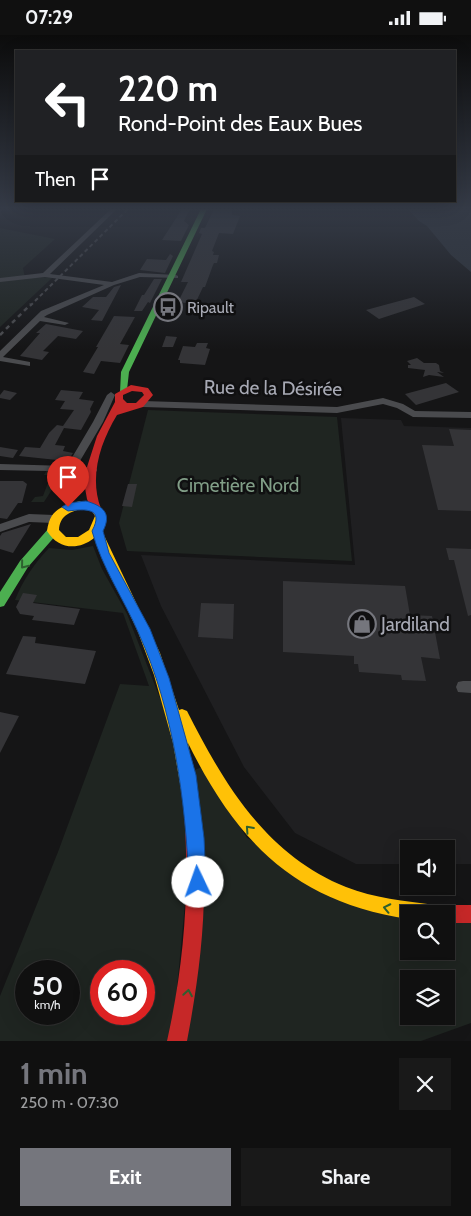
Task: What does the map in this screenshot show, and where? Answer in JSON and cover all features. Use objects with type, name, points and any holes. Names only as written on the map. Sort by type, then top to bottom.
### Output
[{"type":"main road","points":[[115,403],[142,402],[145,390],[137,387],[130,379],[130,373],[183,256]]},
{"type":"main road","points":[[91,473],[68,507],[54,519],[53,531],[60,539],[72,542],[86,539],[97,531],[102,519],[90,498],[91,473],[101,437],[118,396],[123,390],[125,384],[124,372],[184,256]]},
{"type":"main road","points":[[123,390],[137,387]]},
{"type":"main road","points":[[68,507],[80,505],[96,509]]},
{"type":"main road","points":[[0,602],[24,563],[53,531]]},
{"type":"main road","points":[[97,531],[104,553],[145,633],[163,678],[213,779],[246,826],[269,850],[304,877],[336,893],[400,911]]},
{"type":"main road","points":[[163,678],[188,775],[198,882],[192,967],[177,1041]]},
{"type":"main road","points":[[455,914],[471,914]]},
{"type":"street","points":[[46,275],[66,256]]},
{"type":"street","points":[[0,280],[46,275],[112,284]]},
{"type":"street","points":[[27,364],[0,357],[38,318],[48,311],[112,284],[139,275],[174,276]]},
{"type":"street","points":[[38,318],[65,323]]},
{"type":"street","name":"Rue de la Désirée","points":[[142,402],[338,410],[383,401],[400,406],[413,414],[471,415]]},
{"type":"street","points":[[70,469],[98,422],[115,403]]},
{"type":"street","points":[[0,467],[70,469],[91,473]]},
{"type":"street","points":[[0,528],[29,518],[54,519]]},
{"type":"shaded area","points":[[452,256],[471,256],[471,272]]},
{"type":"shaded area","points":[[341,418],[401,420],[404,426],[471,428],[471,864],[455,864],[455,840],[400,840],[400,864],[356,864],[295,833],[244,767],[161,606],[141,555],[355,565]]},
{"type":"green space","points":[[0,256],[36,256],[23,268],[25,278],[53,277],[0,327]]},
{"type":"green space","name":"Cimetière Nord","points":[[148,410],[337,417],[352,561],[127,551],[119,523]]},
{"type":"green space","points":[[47,470],[57,471],[60,477],[44,502],[31,502],[35,497],[43,496],[51,475],[44,475]]},
{"type":"green space","points":[[93,546],[102,569],[127,614],[170,724],[191,840],[172,1041],[0,1041],[0,996],[58,852],[120,684],[149,686],[123,613],[15,600],[29,573],[49,548],[72,550]]},
{"type":"green space","points":[[202,767],[247,838],[400,914],[400,960],[455,960],[455,921],[471,921],[471,1023],[421,1041],[184,1041],[192,771]]},
{"type":"building","points":[[169,256],[173,256],[165,273],[140,270],[147,259],[166,260]]},
{"type":"building","points":[[192,256],[219,256],[217,263],[214,263],[205,287],[203,287],[195,304],[178,302],[188,282],[181,282]]},
{"type":"building","points":[[154,279],[162,279],[150,303],[148,302],[142,311],[134,311],[142,295],[144,295]]},
{"type":"building","points":[[121,285],[102,321],[91,320],[99,310],[82,307],[93,297],[106,297],[114,287]]},
{"type":"building","points":[[414,297],[425,304],[379,319],[366,310]]},
{"type":"building","points":[[114,316],[135,317],[120,344],[129,345],[120,363],[101,361],[94,374],[83,372],[98,347],[96,347]]},
{"type":"building","points":[[46,324],[83,331],[76,339],[58,336],[43,351],[49,352],[42,360],[20,356],[40,333],[36,333]]},
{"type":"building","points":[[166,336],[177,337],[173,347],[162,347]]},
{"type":"building","points":[[197,343],[208,343],[206,348],[210,349],[205,365],[180,363],[180,360],[178,360],[183,346],[195,347]]},
{"type":"building","points":[[417,358],[424,363],[436,363],[439,365],[440,371],[444,373],[437,372],[444,377],[429,375],[423,377],[425,370],[408,368],[408,365],[411,365],[407,361]]},
{"type":"building","points":[[446,383],[459,392],[416,405],[405,394]]},
{"type":"building","points":[[4,390],[17,393],[10,400],[0,398]]},
{"type":"building","points":[[61,390],[83,392],[79,399],[94,401],[90,409],[91,412],[81,430],[64,428],[55,445],[65,446],[63,451],[73,453],[66,464],[55,462],[57,460],[19,456],[25,447],[40,448],[49,433],[57,425],[63,426],[74,410],[60,409],[65,401],[55,400]]},
{"type":"building","points":[[449,429],[471,430],[471,511],[438,510],[422,445],[454,446]]},
{"type":"building","points":[[0,447],[18,450],[13,458],[0,456]]},
{"type":"building","points":[[0,481],[23,481],[27,484],[22,503],[18,503],[7,519],[0,518]]},
{"type":"building","points":[[128,484],[137,484],[132,507],[122,506]]},
{"type":"building","points":[[31,524],[13,553],[0,549],[0,536],[2,533]]},
{"type":"building","points":[[446,548],[471,549],[471,615],[468,616],[454,560],[449,560]]},
{"type":"building","points":[[283,581],[405,586],[410,615],[432,616],[440,659],[421,657],[426,681],[402,680],[401,675],[359,672],[358,664],[354,664],[354,656],[283,652]]},
{"type":"building","points":[[23,593],[37,595],[33,603],[80,609],[74,625],[32,620],[34,616],[20,614],[16,607]]},
{"type":"building","points":[[201,603],[234,604],[233,639],[198,637]]},
{"type":"building","points":[[23,636],[36,637],[35,643],[96,651],[85,684],[6,674]]},
{"type":"building","points":[[0,712],[19,716],[0,753]]},
{"type":"railway","points":[[30,306],[81,256]]},
{"type":"railway","points":[[0,335],[31,304]]},
{"type":"traffic: fast","points":[[123,390],[125,372],[181,256]]},
{"type":"traffic: fast","points":[[0,602],[24,564],[53,531]]},
{"type":"traffic: slow","points":[[80,505],[95,508],[101,515],[97,527],[93,533],[82,541],[69,542],[62,540],[53,531],[54,520],[64,510],[80,505]]},
{"type":"traffic: slow","points":[[97,531],[107,557],[144,632],[161,675],[175,720],[192,812]]},
{"type":"traffic: slow","points":[[182,716],[226,796],[250,829],[278,856],[309,878],[345,895],[400,909]]},
{"type":"traffic: jam","points":[[116,412],[135,407],[143,403],[149,395],[145,390],[131,388],[119,394],[118,400],[125,406],[134,406]]},
{"type":"traffic: jam","points":[[96,509],[90,488],[94,457],[106,426],[119,402]]},
{"type":"traffic: jam","points":[[177,1041],[192,956],[196,899],[195,841],[192,812]]},
{"type":"traffic: jam","points":[[455,914],[471,914]]},
{"type":"place","name":"Ripault","points":[[168,307]]},
{"type":"place","name":"Jardiland","points":[[362,624]]},
{"type":"route","points":[[68,507],[86,505],[96,509],[101,515],[102,523],[97,531],[104,553],[110,568],[122,587],[145,633],[163,678],[188,775],[192,799],[198,882]]}]
